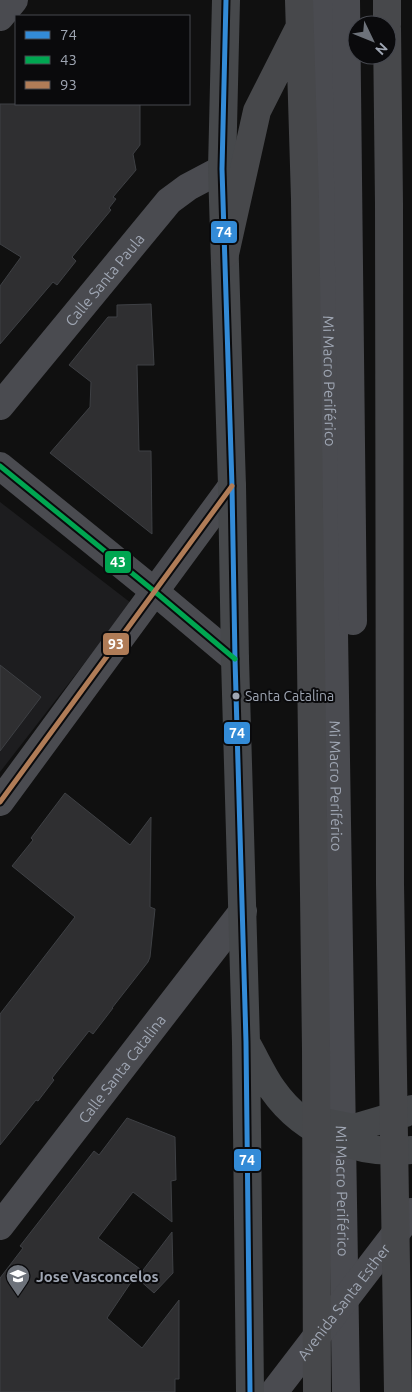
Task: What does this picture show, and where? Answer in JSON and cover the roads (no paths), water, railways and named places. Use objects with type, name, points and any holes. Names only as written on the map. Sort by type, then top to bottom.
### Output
[{"type":"highway","points":[[387,0],[387,15]]},
{"type":"highway","points":[[300,13],[305,199],[316,1049],[316,1392]]},
{"type":"highway","points":[[225,254],[257,111],[300,13]]},
{"type":"highway","points":[[387,65],[390,884],[398,1392]]},
{"type":"main road","points":[[226,0],[222,169],[246,1042],[250,1392]]},
{"type":"main road","points":[[246,1042],[273,1090],[289,1109],[308,1124],[329,1137],[351,1145],[374,1150],[412,1150]]},
{"type":"main road","points":[[299,1117],[354,1128],[405,1113],[412,1109]]},
{"type":"street","points":[[0,18],[14,0]]},
{"type":"street","name":"Mi Macro Periférico","points":[[324,0],[350,1116],[364,1392]]},
{"type":"street","name":"Mi Macro Periférico","points":[[346,0],[350,1116],[346,1392]]},
{"type":"street","name":"Calle Santa Paula","points":[[0,406],[169,201],[188,187],[222,169]]},
{"type":"street","points":[[0,466],[235,659]]},
{"type":"street","points":[[0,802],[232,486]]},
{"type":"street","name":"Calle Santa Catalina","points":[[0,1226],[243,911]]},
{"type":"street","name":"Avenida Santa Esther","points":[[274,1392],[412,1212]]},
{"type":"place","name":"Santa Catalina","points":[[236,696]]},
{"type":"place","name":"Jose Vasconcelos","points":[[18,1297]]}]
